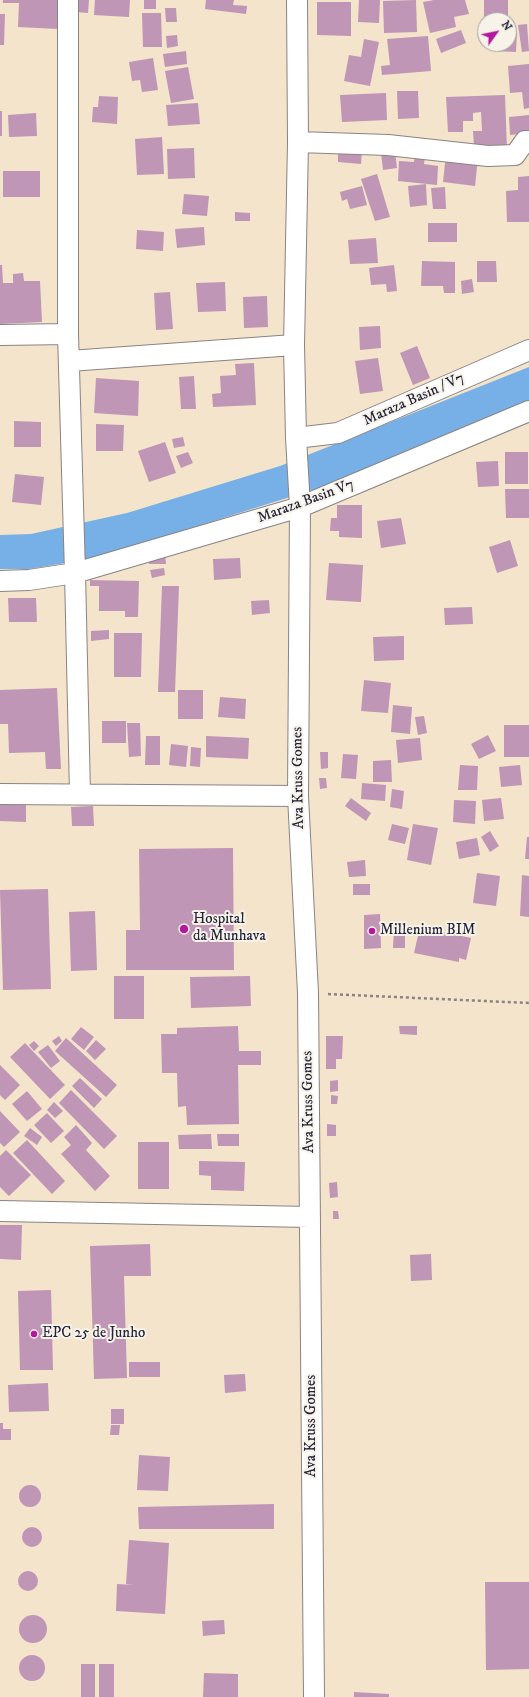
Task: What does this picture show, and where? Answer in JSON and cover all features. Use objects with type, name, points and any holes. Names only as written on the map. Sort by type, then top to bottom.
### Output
[{"type":"street","points":[[68,0],[68,334],[74,516],[80,794]]},
{"type":"street","name":"Ava Kruss Gomes","points":[[297,0],[298,142],[294,345],[296,438],[300,507],[298,796],[308,993],[314,1697]]},
{"type":"street","points":[[298,142],[388,145],[488,156],[515,155],[525,141],[529,141]]},
{"type":"street","points":[[0,335],[68,334]]},
{"type":"street","points":[[69,361],[294,345]]},
{"type":"street","name":"Maraza Basin / V7","points":[[296,438],[338,433],[529,350]]},
{"type":"street","name":"Maraza Basin V7","points":[[0,581],[29,580],[75,573],[300,507],[529,411]]},
{"type":"street","points":[[0,794],[298,796]]},
{"type":"street","points":[[0,1210],[310,1217]]},
{"type":"path","points":[[308,993],[388,998],[529,1003]]},
{"type":"water","points":[[529,367],[529,400],[325,486],[96,558],[29,569],[0,569],[0,535],[31,534],[127,513],[280,466]]},
{"type":"building","points":[[3,0],[58,0],[58,29],[18,27],[19,3],[3,3]]},
{"type":"building","points":[[77,0],[89,0],[88,13],[76,12]]},
{"type":"building","points":[[95,0],[130,0],[129,17],[94,15]]},
{"type":"building","points":[[144,0],[156,0],[156,9],[144,9]]},
{"type":"building","points":[[206,0],[234,0],[233,5],[247,6],[246,14],[205,9]]},
{"type":"building","points":[[359,0],[380,0],[379,23],[358,22]]},
{"type":"building","points":[[416,0],[417,32],[384,33],[383,1]]},
{"type":"building","points":[[434,0],[465,0],[469,14],[454,17],[456,27],[430,33],[423,2]]},
{"type":"building","points":[[484,0],[508,0],[508,12],[484,12]]},
{"type":"building","points":[[317,2],[351,2],[351,36],[317,35]]},
{"type":"building","points":[[165,8],[176,8],[177,22],[166,22]]},
{"type":"building","points":[[142,13],[161,13],[162,47],[143,47]]},
{"type":"building","points":[[0,14],[5,14],[4,45],[0,45]]},
{"type":"building","points":[[527,24],[529,51],[522,52],[518,25]]},
{"type":"building","points":[[461,30],[466,43],[441,53],[436,39]]},
{"type":"building","points":[[177,35],[178,46],[167,48],[166,36]]},
{"type":"building","points":[[428,36],[431,71],[382,75],[381,66],[390,65],[387,39]]},
{"type":"building","points":[[364,39],[379,42],[370,86],[344,81],[349,55],[361,57]]},
{"type":"building","points":[[186,51],[187,64],[165,67],[163,54]]},
{"type":"building","points":[[153,58],[158,90],[142,92],[140,80],[132,81],[129,62]]},
{"type":"building","points":[[529,64],[529,108],[524,109],[522,92],[510,93],[508,66]]},
{"type":"building","points":[[188,67],[194,99],[171,103],[165,71]]},
{"type":"building","points":[[397,91],[418,91],[419,118],[398,119]]},
{"type":"building","points":[[386,93],[387,120],[342,122],[340,95]]},
{"type":"building","points":[[505,95],[507,150],[474,147],[473,131],[482,131],[481,112],[473,113],[473,121],[463,121],[463,132],[448,132],[446,97]]},
{"type":"building","points":[[99,96],[118,97],[117,124],[92,122],[93,107],[98,107]]},
{"type":"building","points":[[198,103],[200,124],[168,126],[166,105]]},
{"type":"building","points":[[0,111],[2,111],[2,136],[0,136]]},
{"type":"building","points":[[36,113],[37,136],[9,137],[8,115]]},
{"type":"building","points":[[529,115],[529,133],[510,135],[509,117]]},
{"type":"building","points":[[162,137],[164,174],[137,175],[135,139]]},
{"type":"building","points":[[194,148],[195,178],[168,179],[167,149]]},
{"type":"building","points":[[338,149],[362,151],[361,164],[338,162]]},
{"type":"building","points":[[395,151],[397,168],[383,170],[381,153]]},
{"type":"building","points":[[446,154],[478,158],[475,186],[443,182]]},
{"type":"building","points":[[415,155],[425,156],[424,164],[438,166],[437,185],[398,181],[399,161],[414,162]]},
{"type":"building","points":[[3,171],[40,171],[40,197],[3,197]]},
{"type":"building","points":[[377,174],[390,217],[375,221],[361,179]]},
{"type":"building","points":[[529,176],[529,222],[507,222],[506,191],[518,190],[518,177]]},
{"type":"building","points":[[426,184],[427,205],[410,207],[408,186]]},
{"type":"building","points":[[362,186],[367,205],[350,209],[347,199],[342,201],[340,192]]},
{"type":"building","points":[[445,187],[446,209],[433,209],[431,188]]},
{"type":"building","points":[[184,194],[209,196],[207,216],[182,214]]},
{"type":"building","points":[[235,212],[250,213],[250,221],[235,221]]},
{"type":"building","points":[[428,223],[457,223],[457,242],[428,242]]},
{"type":"building","points":[[204,227],[205,245],[177,248],[175,229]]},
{"type":"building","points":[[137,230],[164,232],[163,251],[136,249]]},
{"type":"building","points":[[376,238],[378,263],[350,264],[348,240]]},
{"type":"building","points":[[422,261],[455,262],[455,293],[444,293],[443,286],[421,286]]},
{"type":"building","points":[[477,261],[496,261],[497,282],[477,282]]},
{"type":"building","points":[[0,265],[2,265],[3,283],[13,283],[13,274],[23,273],[24,281],[40,281],[42,322],[0,324]]},
{"type":"building","points":[[394,265],[397,291],[387,292],[386,284],[371,285],[369,268]]},
{"type":"building","points":[[472,279],[474,292],[462,294],[461,281]]},
{"type":"building","points":[[225,282],[226,311],[198,312],[196,283]]},
{"type":"building","points":[[170,292],[173,329],[156,330],[154,293]]},
{"type":"building","points":[[267,296],[268,327],[244,328],[243,297]]},
{"type":"building","points":[[380,326],[381,348],[360,350],[359,327]]},
{"type":"building","points":[[417,346],[430,378],[413,385],[400,353]]},
{"type":"building","points":[[378,358],[383,391],[360,394],[355,361]]},
{"type":"building","points":[[254,363],[256,405],[213,407],[212,394],[221,393],[220,376],[236,375],[235,364]]},
{"type":"building","points":[[194,376],[196,409],[181,409],[179,377]]},
{"type":"building","points":[[96,378],[139,381],[138,416],[94,413]]},
{"type":"building","points":[[14,421],[41,422],[41,447],[14,447]]},
{"type":"building","points":[[96,424],[124,425],[123,451],[96,451]]},
{"type":"building","points":[[183,437],[185,446],[174,448],[172,439]]},
{"type":"building","points":[[165,442],[176,473],[149,482],[138,451]]},
{"type":"building","points":[[188,452],[193,463],[181,468],[176,456]]},
{"type":"building","points":[[505,452],[528,452],[528,484],[505,484]]},
{"type":"building","points":[[498,461],[499,486],[478,487],[476,462]]},
{"type":"building","points":[[15,474],[44,477],[41,505],[12,502]]},
{"type":"building","points":[[505,489],[529,489],[529,518],[506,518]]},
{"type":"building","points":[[337,505],[362,505],[362,538],[339,537],[339,531],[330,531],[331,518],[337,518]]},
{"type":"building","points":[[401,518],[406,544],[381,548],[377,521]]},
{"type":"building","points":[[510,540],[518,566],[497,573],[489,547]]},
{"type":"building","points":[[149,552],[165,552],[166,564],[149,564]]},
{"type":"building","points":[[240,558],[241,578],[214,580],[213,559]]},
{"type":"building","points":[[329,563],[363,565],[361,602],[326,600]]},
{"type":"building","points":[[164,568],[165,575],[152,578],[150,570]]},
{"type":"building","points":[[90,580],[139,581],[138,617],[125,617],[125,611],[99,611],[99,586],[90,586]]},
{"type":"building","points":[[162,586],[179,586],[175,692],[158,692]]},
{"type":"building","points":[[8,598],[36,598],[37,622],[9,622]]},
{"type":"building","points":[[269,600],[270,613],[252,615],[251,601]]},
{"type":"building","points":[[472,607],[473,624],[445,625],[444,608]]},
{"type":"building","points":[[109,630],[109,639],[91,641],[91,631]]},
{"type":"building","points":[[114,633],[142,633],[141,677],[114,677]]},
{"type":"building","points":[[404,636],[404,660],[374,661],[373,637]]},
{"type":"building","points":[[364,680],[391,683],[388,713],[361,711]]},
{"type":"building","points":[[57,688],[61,769],[46,769],[45,752],[9,753],[8,724],[0,724],[0,690]]},
{"type":"building","points":[[178,690],[203,690],[203,719],[178,719]]},
{"type":"building","points":[[220,697],[246,699],[245,719],[218,717]]},
{"type":"building","points":[[393,705],[412,707],[410,734],[391,732]]},
{"type":"building","points":[[424,716],[427,733],[418,735],[415,717]]},
{"type":"building","points":[[102,721],[126,721],[126,743],[102,743]]},
{"type":"building","points":[[127,723],[140,723],[141,756],[129,757]]},
{"type":"building","points":[[504,725],[529,725],[529,757],[504,757]]},
{"type":"building","points":[[488,735],[496,751],[479,759],[471,744]]},
{"type":"building","points":[[146,736],[160,736],[160,765],[145,765]]},
{"type":"building","points":[[206,736],[249,738],[248,759],[206,757]]},
{"type":"building","points":[[420,738],[422,760],[398,763],[396,740]]},
{"type":"building","points":[[171,744],[188,746],[186,767],[169,765]]},
{"type":"building","points":[[191,747],[201,748],[200,767],[190,766]]},
{"type":"building","points":[[320,752],[328,752],[328,768],[321,769]]},
{"type":"building","points":[[343,754],[358,755],[356,779],[341,778]]},
{"type":"building","points":[[391,760],[392,782],[373,782],[373,761]]},
{"type":"building","points":[[460,765],[478,766],[477,790],[458,790]]},
{"type":"building","points":[[520,765],[522,785],[501,787],[499,767]]},
{"type":"building","points":[[319,778],[326,778],[327,788],[320,789]]},
{"type":"building","points":[[362,783],[386,785],[385,801],[361,799]]},
{"type":"building","points":[[392,789],[404,791],[402,809],[390,807]]},
{"type":"building","points":[[351,798],[371,813],[366,821],[345,806]]},
{"type":"building","points":[[501,798],[504,819],[484,821],[482,800]]},
{"type":"building","points":[[454,800],[476,801],[475,824],[453,822]]},
{"type":"building","points":[[0,805],[26,805],[26,822],[0,821]]},
{"type":"building","points":[[93,806],[94,826],[72,826],[71,807]]},
{"type":"building","points":[[392,824],[409,828],[405,844],[388,840]]},
{"type":"building","points":[[413,824],[438,828],[431,865],[407,860]]},
{"type":"building","points":[[490,831],[499,846],[490,852],[481,837]]},
{"type":"building","points":[[527,837],[529,837],[529,859],[525,859]]},
{"type":"building","points":[[477,838],[480,855],[459,859],[456,842]]},
{"type":"building","points":[[233,848],[234,970],[126,970],[126,930],[140,930],[139,849]]},
{"type":"building","points":[[365,860],[366,876],[349,877],[347,862]]},
{"type":"building","points":[[477,873],[500,876],[496,906],[473,903]]},
{"type":"building","points":[[522,875],[529,876],[529,917],[520,916]]},
{"type":"building","points":[[353,884],[370,884],[370,895],[353,895]]},
{"type":"building","points":[[48,889],[51,989],[3,990],[0,890]]},
{"type":"building","points":[[95,911],[97,970],[71,971],[69,912]]},
{"type":"building","name":"Millenium BIM","points":[[380,914],[381,948],[364,949],[364,915]]},
{"type":"building","points":[[420,927],[471,938],[466,960],[459,958],[459,962],[414,953]]},
{"type":"building","points":[[394,928],[405,929],[405,948],[393,948]]},
{"type":"building","points":[[114,976],[144,976],[144,1019],[114,1019]]},
{"type":"building","points":[[250,976],[251,1006],[191,1008],[190,977]]},
{"type":"building","points":[[238,1026],[239,1051],[261,1051],[261,1065],[238,1065],[239,1124],[187,1125],[186,1106],[178,1107],[177,1073],[162,1073],[161,1034],[177,1034],[177,1028]]},
{"type":"building","points":[[399,1026],[417,1026],[417,1035],[400,1034]]},
{"type":"building","points":[[81,1027],[94,1037],[84,1050],[71,1039]]},
{"type":"building","points":[[59,1036],[62,1041],[56,1046],[52,1041]]},
{"type":"building","points":[[326,1036],[343,1036],[342,1059],[336,1059],[336,1069],[326,1069]]},
{"type":"building","points":[[66,1038],[117,1085],[106,1097],[55,1051]]},
{"type":"building","points":[[96,1040],[106,1049],[95,1060],[86,1051]]},
{"type":"building","points":[[34,1041],[39,1046],[34,1051],[29,1045]]},
{"type":"building","points":[[25,1043],[65,1085],[50,1099],[10,1057]]},
{"type":"building","points":[[48,1045],[60,1061],[51,1068],[38,1052]]},
{"type":"building","points":[[0,1065],[20,1085],[5,1100],[0,1095]]},
{"type":"building","points":[[80,1078],[102,1099],[94,1108],[72,1086]]},
{"type":"building","points":[[338,1080],[338,1091],[330,1092],[330,1081]]},
{"type":"building","points":[[71,1090],[117,1136],[104,1149],[59,1103]]},
{"type":"building","points":[[27,1091],[42,1109],[27,1121],[12,1104]]},
{"type":"building","points":[[331,1095],[338,1096],[337,1104],[331,1104]]},
{"type":"building","points":[[54,1102],[63,1111],[55,1118],[47,1110]]},
{"type":"building","points":[[0,1111],[20,1132],[4,1147],[0,1143]]},
{"type":"building","points":[[47,1113],[64,1131],[51,1143],[34,1125]]},
{"type":"building","points":[[327,1124],[336,1125],[336,1136],[327,1136]]},
{"type":"building","points":[[76,1125],[92,1143],[86,1150],[110,1176],[95,1191],[61,1154],[71,1145],[64,1137]]},
{"type":"building","points":[[30,1128],[42,1137],[37,1145],[24,1136]]},
{"type":"building","points":[[211,1134],[212,1149],[179,1149],[178,1135]]},
{"type":"building","points":[[217,1134],[239,1134],[239,1146],[218,1146]]},
{"type":"building","points":[[27,1140],[65,1181],[52,1194],[13,1153]]},
{"type":"building","points":[[138,1142],[169,1142],[169,1189],[138,1189]]},
{"type":"building","points":[[6,1150],[31,1175],[9,1196],[0,1187],[0,1156]]},
{"type":"building","points":[[199,1161],[245,1162],[244,1191],[211,1190],[211,1176],[199,1175]]},
{"type":"building","points":[[337,1182],[338,1197],[330,1198],[329,1183]]},
{"type":"building","points":[[333,1211],[338,1211],[339,1219],[333,1219]]},
{"type":"building","points":[[0,1225],[22,1225],[21,1260],[0,1259]]},
{"type":"building","points":[[150,1244],[151,1276],[124,1276],[127,1378],[94,1379],[90,1246]]},
{"type":"building","points":[[431,1254],[432,1280],[411,1281],[410,1255]]},
{"type":"building","points":[[51,1290],[53,1370],[20,1370],[18,1291]]},
{"type":"building","points":[[129,1362],[160,1362],[160,1377],[129,1377]]},
{"type":"building","points":[[245,1374],[246,1391],[225,1393],[224,1375]]},
{"type":"building","points":[[48,1383],[49,1411],[9,1412],[8,1385]]},
{"type":"building","points":[[111,1409],[124,1409],[124,1424],[111,1424]]},
{"type":"building","points":[[0,1423],[3,1423],[3,1429],[11,1429],[11,1440],[0,1440]]},
{"type":"building","points":[[111,1425],[120,1425],[119,1435],[110,1435]]},
{"type":"building","points":[[139,1455],[170,1457],[168,1491],[137,1490]]},
{"type":"building","points":[[30,1485],[38,1488],[41,1496],[38,1504],[30,1507],[22,1504],[19,1496],[22,1488]]},
{"type":"building","points":[[274,1504],[274,1529],[139,1529],[138,1507]]},
{"type":"building","points":[[28,1527],[36,1527],[42,1533],[42,1541],[36,1547],[28,1547],[22,1541],[22,1533]]},
{"type":"building","points":[[129,1540],[169,1543],[165,1614],[116,1611],[117,1584],[134,1585],[126,1584]]},
{"type":"building","points":[[28,1571],[35,1574],[38,1581],[35,1588],[28,1591],[21,1588],[18,1581],[21,1574]]},
{"type":"building","points":[[485,1582],[529,1582],[529,1669],[486,1670]]},
{"type":"building","points":[[33,1615],[39,1616],[43,1619],[46,1623],[46,1635],[43,1639],[39,1642],[33,1643],[27,1642],[23,1639],[20,1635],[19,1629],[20,1623],[23,1619],[27,1616]]},
{"type":"building","points":[[224,1620],[225,1634],[203,1636],[202,1621]]},
{"type":"building","points":[[32,1655],[41,1659],[45,1668],[41,1677],[32,1681],[23,1677],[19,1668],[23,1659]]},
{"type":"building","points":[[81,1664],[95,1664],[95,1697],[81,1697]]},
{"type":"building","points":[[99,1664],[114,1664],[114,1697],[99,1697]]},
{"type":"building","points":[[204,1673],[238,1674],[238,1697],[203,1697]]},
{"type":"building","points":[[354,1692],[389,1694],[389,1697],[354,1697]]},
{"type":"place","name":"Hospital da Munhava","points":[[184,929]]},
{"type":"place","name":"Millenium BIM","points":[[372,931]]},
{"type":"place","name":"EPC 25 de Junho","points":[[34,1334]]}]
